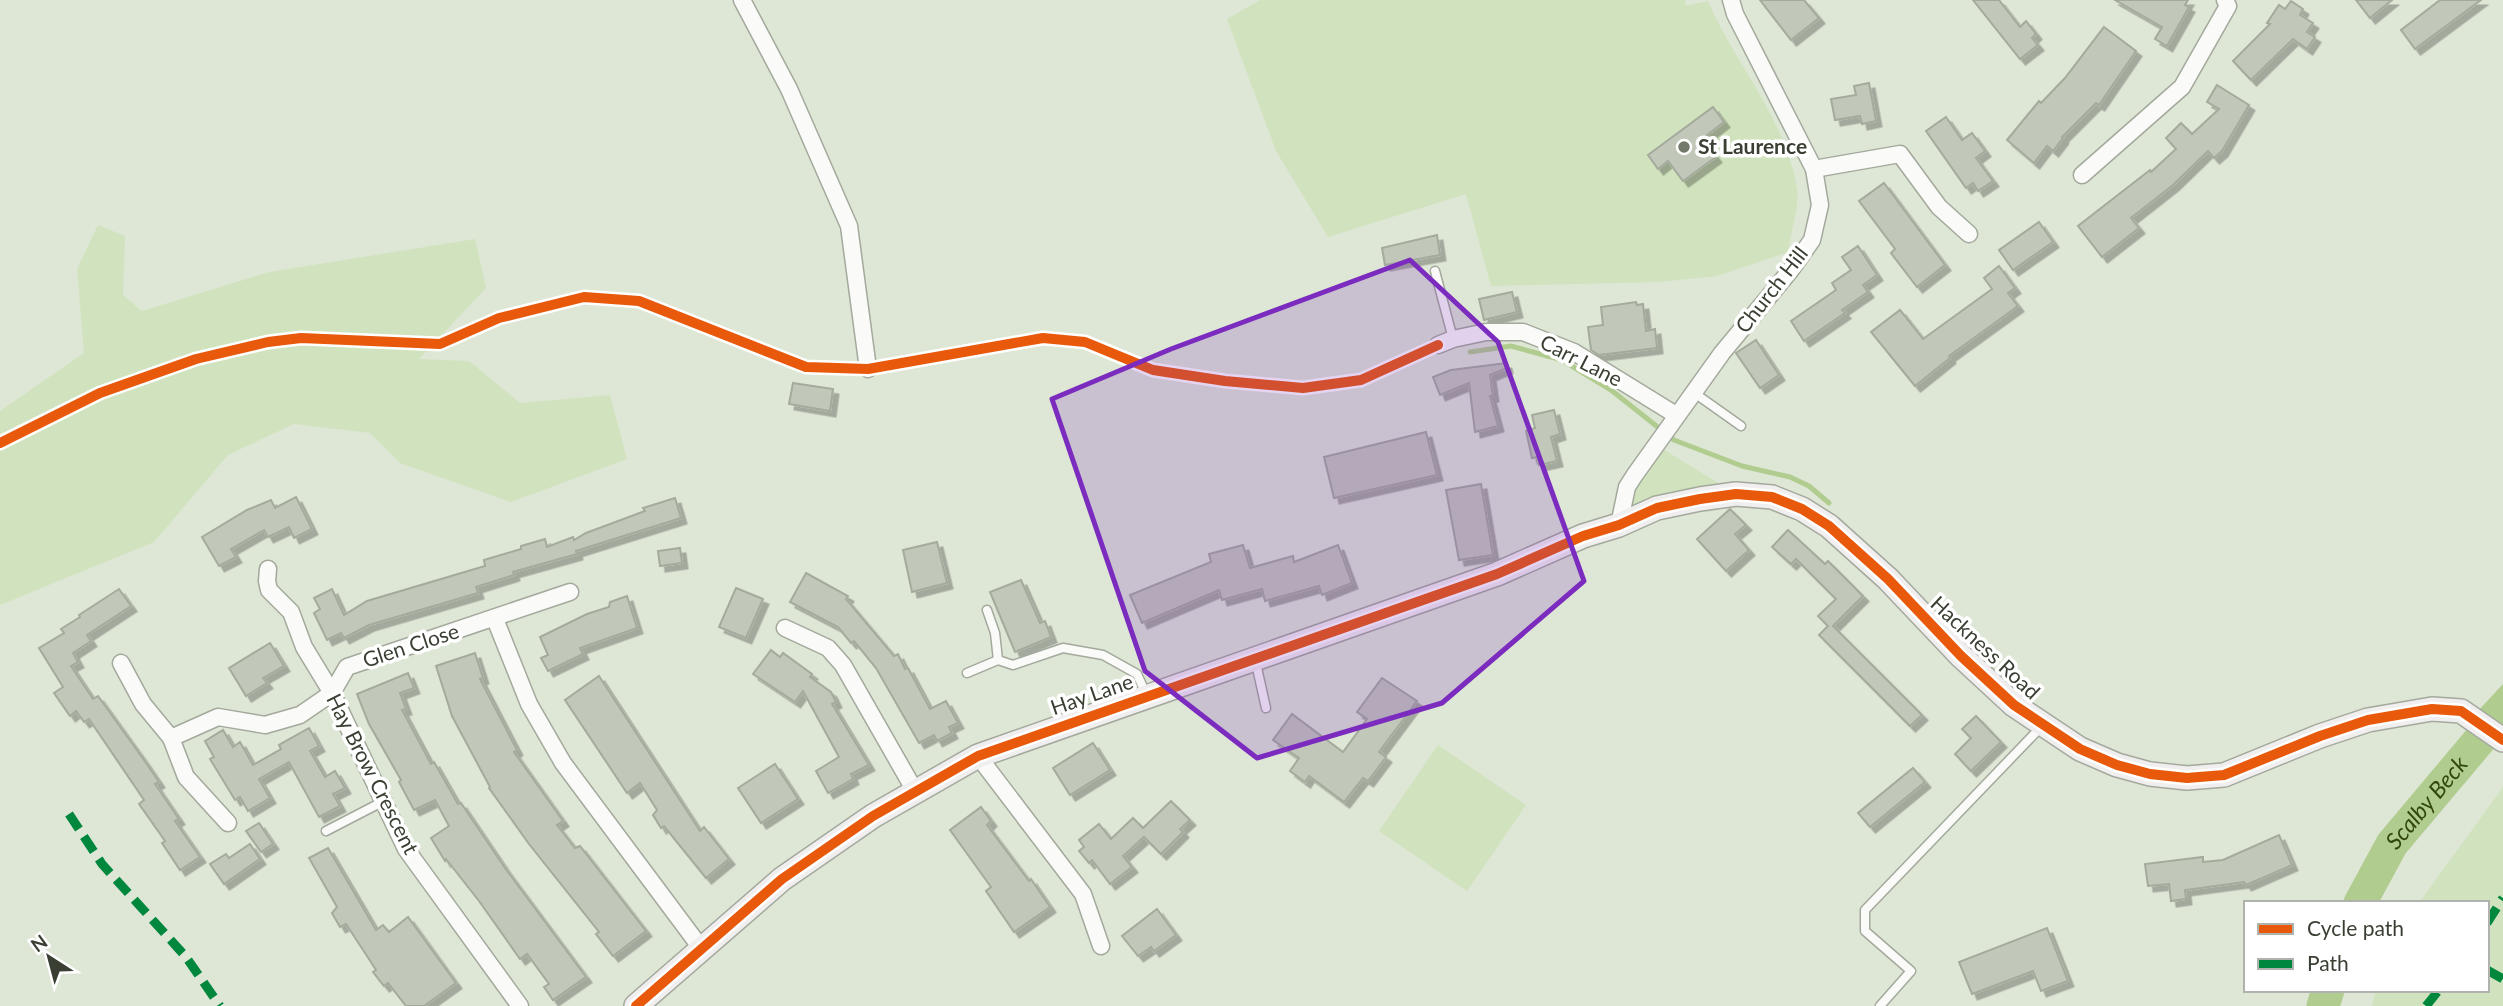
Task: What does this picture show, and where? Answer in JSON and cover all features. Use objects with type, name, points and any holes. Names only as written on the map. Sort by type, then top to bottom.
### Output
[{"type":"street","points":[[742,0],[789,89],[849,226],[868,369]]},
{"type":"street","name":"Church Hill","points":[[1619,524],[1627,487],[1672,420],[1812,240],[1820,205],[1814,169],[1735,14],[1731,0]]},
{"type":"street","points":[[2082,175],[2182,87],[2228,6],[2225,0]]},
{"type":"street","points":[[1814,169],[1900,154],[1939,206],[1969,234]]},
{"type":"street","name":"Carr Lane","points":[[1446,342],[1486,332],[1523,332],[1574,352],[1672,420]]},
{"type":"street","name":"Hackness Road","points":[[1619,524],[1657,508],[1736,494],[1772,497],[1802,509],[1849,542],[1961,656],[2014,705],[2080,749],[2117,765],[2150,774],[2187,778],[2224,775],[2320,736],[2368,720],[2432,709],[2468,714],[2503,740]]},
{"type":"street","name":"Hay Lane","points":[[636,1006],[782,879],[873,816],[978,756],[1497,574],[1583,536],[1619,524]]},
{"type":"street","name":"Hay Brow Crescent","points":[[268,569],[269,590],[272,596],[291,612],[304,647],[332,693],[406,849],[520,1006]]},
{"type":"street","name":"Glen Close","points":[[171,738],[218,717],[265,725],[300,715],[332,693],[347,667],[570,593]]},
{"type":"street","points":[[495,619],[529,704],[563,763],[701,948]]},
{"type":"street","points":[[785,628],[828,648],[843,665],[915,791]]},
{"type":"street","points":[[121,663],[144,704],[171,738],[186,777],[228,823]]},
{"type":"street","points":[[978,756],[1083,894],[1101,946]]},
{"type":"lane","points":[[1435,271],[1446,342]]},
{"type":"lane","points":[[1693,392],[1741,426]]},
{"type":"lane","points":[[987,610],[996,633],[998,660]]},
{"type":"lane","points":[[967,673],[998,660],[1013,665],[1063,648],[1104,654],[1137,674],[1148,696]]},
{"type":"lane","points":[[1255,659],[1266,708]]},
{"type":"lane","points":[[1880,1006],[1911,971],[1865,930],[1865,910],[2043,725]]},
{"type":"lane","points":[[326,831],[384,801]]},
{"type":"highlighted area","points":[[1410,260],[1498,342],[1584,581],[1442,703],[1257,758],[1145,671],[1052,399],[1171,349]]},
{"type":"shaded area","points":[[1260,0],[1685,0],[1686,6],[1708,1],[1771,115],[1791,163],[1798,196],[1788,252],[1717,276],[1660,282],[1491,286],[1466,194],[1328,237],[1276,151],[1227,19]]},
{"type":"shaded area","points":[[98,225],[125,236],[123,295],[142,311],[269,272],[475,239],[486,288],[419,359],[469,361],[520,403],[610,395],[627,459],[511,502],[400,463],[370,433],[294,424],[228,455],[154,542],[0,605],[0,411],[84,353],[77,269]]},
{"type":"shaded area","points":[[1655,444],[1736,494],[1619,525]]},
{"type":"shaded area","points":[[2503,684],[2503,732],[2478,711]]},
{"type":"shaded area","points":[[1438,745],[1526,805],[1467,891],[1379,831]]},
{"type":"shaded area","points":[[2503,787],[2503,1006],[2372,1006],[2376,992],[2489,992],[2489,901],[2420,901]]},
{"type":"building","points":[[1760,0],[1804,0],[1819,18],[1791,40]]},
{"type":"building","points":[[1973,0],[1999,0],[2020,27],[2026,21],[2036,34],[2032,38],[2038,45],[2020,59]]},
{"type":"building","points":[[2115,0],[2188,0],[2185,5],[2189,7],[2167,46],[2155,39],[2162,27]]},
{"type":"building","points":[[2356,0],[2392,0],[2370,18]]},
{"type":"building","points":[[2440,0],[2481,0],[2415,49],[2401,30]]},
{"type":"building","points":[[2291,1],[2303,9],[2300,15],[2313,23],[2307,32],[2315,37],[2307,49],[2293,39],[2251,80],[2233,61],[2270,24],[2267,23],[2279,5],[2285,9]]},
{"type":"building","points":[[2104,27],[2136,51],[2099,105],[2096,103],[2062,137],[2053,151],[2047,146],[2034,163],[2007,140],[2039,101],[2041,103],[2065,78]]},
{"type":"building","points":[[1869,83],[1876,121],[1862,124],[1860,116],[1835,120],[1831,99],[1856,95],[1854,86]]},
{"type":"building","points":[[2217,85],[2249,105],[2222,151],[2214,158],[2208,151],[2173,185],[2131,218],[2139,228],[2102,257],[2078,226],[2150,170],[2151,172],[2176,149],[2166,138],[2181,123],[2192,134],[2219,109],[2207,102]]},
{"type":"building","name":"St Laurence","points":[[1713,107],[1724,122],[1702,139],[1716,157],[1683,181],[1668,161],[1658,169],[1648,155]]},
{"type":"building","points":[[1946,117],[1962,140],[1972,133],[1985,151],[1976,158],[1993,181],[1978,191],[1973,183],[1966,188],[1926,131]]},
{"type":"building","points":[[1884,183],[1945,265],[1917,287],[1891,253],[1895,249],[1859,201]]},
{"type":"building","points":[[2039,222],[2053,242],[2013,270],[1999,250]]},
{"type":"building","points":[[1437,235],[1440,255],[1385,265],[1382,248]]},
{"type":"building","points":[[1858,246],[1877,275],[1863,285],[1868,292],[1842,310],[1845,313],[1804,341],[1791,321],[1836,290],[1832,283],[1851,270],[1842,257]]},
{"type":"building","points":[[1999,266],[2015,288],[2008,293],[2018,306],[1949,356],[1950,358],[1915,386],[1871,332],[1900,310],[1923,339],[1992,289],[1984,278]]},
{"type":"building","points":[[1512,292],[1517,312],[1484,320],[1479,299]]},
{"type":"building","points":[[1636,302],[1637,305],[1643,304],[1646,331],[1655,329],[1657,348],[1599,355],[1591,350],[1588,327],[1603,325],[1601,307]]},
{"type":"building","points":[[1756,340],[1779,375],[1760,388],[1736,353]]},
{"type":"building","points":[[1506,363],[1507,368],[1490,375],[1493,396],[1490,396],[1498,426],[1475,432],[1469,383],[1440,395],[1433,377],[1451,370]]},
{"type":"building","points":[[793,383],[833,389],[830,411],[789,404]]},
{"type":"building","points":[[1554,410],[1560,434],[1551,437],[1557,461],[1539,465],[1538,457],[1532,458],[1526,431],[1535,428],[1532,415]]},
{"type":"building","points":[[1426,432],[1437,475],[1334,498],[1324,457]]},
{"type":"building","points":[[1481,484],[1493,555],[1459,560],[1446,490]]},
{"type":"building","points":[[296,497],[312,529],[294,538],[289,527],[268,537],[264,530],[231,549],[236,557],[219,566],[202,537],[247,510],[271,500],[275,508]]},
{"type":"building","points":[[675,498],[681,518],[576,551],[577,554],[513,572],[514,575],[476,587],[478,593],[369,625],[344,638],[341,633],[327,640],[314,613],[320,609],[314,598],[332,589],[344,615],[367,601],[485,566],[484,560],[521,549],[521,546],[545,539],[547,547],[573,537],[574,540],[645,511],[643,508]]},
{"type":"building","points":[[1730,509],[1746,525],[1735,534],[1749,550],[1726,571],[1697,539]]},
{"type":"building","points":[[1788,530],[1825,564],[1828,561],[1863,596],[1833,626],[1922,715],[1910,726],[1819,635],[1828,626],[1818,616],[1836,599],[1796,559],[1791,564],[1772,547]]},
{"type":"building","points":[[937,542],[947,583],[912,592],[903,550]]},
{"type":"building","points":[[1243,545],[1250,568],[1293,556],[1294,562],[1338,545],[1352,583],[1322,595],[1319,586],[1265,601],[1262,589],[1222,600],[1219,590],[1142,623],[1130,595],[1211,562],[1209,554]]},
{"type":"building","points":[[680,548],[682,563],[660,566],[658,551]]},
{"type":"building","points":[[806,573],[848,596],[846,599],[894,656],[898,654],[930,709],[946,701],[958,723],[949,727],[952,733],[937,741],[934,735],[919,743],[876,668],[854,641],[851,643],[838,627],[790,602]]},
{"type":"building","points":[[1021,580],[1040,623],[1045,621],[1051,637],[1015,652],[990,592]]},
{"type":"building","points":[[736,588],[763,599],[746,638],[719,627]]},
{"type":"building","points":[[119,589],[131,606],[87,635],[91,641],[73,653],[78,662],[71,666],[93,699],[98,696],[159,782],[155,784],[179,819],[175,821],[200,857],[180,870],[162,843],[165,841],[139,804],[144,800],[89,719],[84,722],[76,711],[70,716],[54,693],[63,687],[39,648],[64,633],[61,629],[80,617],[79,615]]},
{"type":"building","points":[[627,596],[637,628],[580,648],[583,654],[548,671],[541,658],[548,655],[540,637],[587,614],[609,607],[610,602]]},
{"type":"building","points":[[270,643],[284,666],[263,678],[267,683],[246,696],[229,668]]},
{"type":"building","points":[[771,650],[780,657],[783,653],[831,692],[836,702],[832,704],[869,765],[851,774],[853,779],[828,793],[816,771],[839,757],[803,691],[795,702],[753,674]]},
{"type":"building","points":[[475,653],[483,678],[480,679],[517,750],[514,752],[563,821],[557,825],[575,848],[580,846],[646,931],[613,956],[596,934],[599,932],[529,844],[489,788],[452,716],[436,666]]},
{"type":"building","points":[[408,673],[414,688],[400,693],[406,709],[402,710],[431,764],[434,762],[458,804],[461,803],[505,868],[586,977],[553,1000],[544,987],[549,984],[527,954],[520,959],[479,901],[446,859],[445,861],[431,838],[449,826],[435,800],[414,810],[399,782],[401,780],[369,724],[357,694]]},
{"type":"building","points":[[599,676],[700,831],[704,827],[729,859],[706,878],[664,826],[661,828],[653,815],[657,810],[640,783],[627,793],[565,700]]},
{"type":"building","points":[[1382,678],[1417,701],[1379,752],[1386,757],[1368,781],[1363,778],[1344,802],[1309,776],[1305,782],[1290,771],[1299,758],[1273,740],[1292,714],[1343,752],[1367,719],[1357,712]]},
{"type":"building","points":[[1976,716],[2001,742],[1971,771],[1955,754],[1971,738],[1962,729]]},
{"type":"building","points":[[309,728],[319,746],[310,751],[325,777],[335,771],[345,788],[333,794],[340,806],[319,817],[289,762],[259,779],[270,798],[248,811],[240,797],[235,800],[210,759],[214,757],[205,741],[223,730],[233,747],[240,742],[253,765],[281,749],[279,745]]},
{"type":"building","points":[[1093,743],[1110,770],[1070,795],[1053,768]]},
{"type":"building","points":[[775,764],[798,799],[761,823],[738,788]]},
{"type":"building","points":[[1913,768],[1925,782],[1870,827],[1858,813]]},
{"type":"building","points":[[1171,801],[1190,820],[1180,829],[1183,832],[1161,854],[1144,837],[1123,856],[1132,867],[1110,884],[1092,860],[1089,863],[1079,851],[1084,847],[1079,840],[1099,824],[1111,839],[1133,818],[1143,828]]},
{"type":"building","points":[[981,807],[991,821],[987,825],[1050,907],[1014,932],[986,891],[991,887],[950,830]]},
{"type":"building","points":[[259,823],[273,844],[261,852],[246,831]]},
{"type":"building","points":[[2279,835],[2292,865],[2246,885],[2244,882],[2185,890],[2186,899],[2171,901],[2169,884],[2148,886],[2145,864],[2203,857],[2203,862],[2223,860]]},
{"type":"building","points":[[250,844],[260,859],[224,884],[210,864],[226,854],[229,858]]},
{"type":"building","points":[[328,848],[376,930],[383,925],[389,932],[408,917],[456,983],[424,1006],[406,1006],[388,983],[384,986],[346,924],[340,927],[332,913],[337,907],[309,858]]},
{"type":"building","points":[[1157,909],[1176,935],[1154,951],[1151,947],[1138,956],[1122,936]]},
{"type":"building","points":[[2047,928],[2068,981],[2041,991],[2033,971],[1972,994],[1959,962]]},
{"type":"waterway","points":[[1470,352],[1511,346],[1562,360],[1611,390],[1674,440],[1742,466],[1790,477],[1809,486],[1829,503]]},
{"type":"waterway","name":"Scalby Beck","points":[[2361,901],[2392,844],[2503,712]]},
{"type":"waterway","name":"Scalby Beck","points":[[2323,1006],[2327,992]]},
{"type":"marked path","points":[[69,814],[102,864],[186,957],[220,1006]]},
{"type":"marked path","points":[[2489,920],[2503,898]]},
{"type":"marked path","points":[[2489,971],[2503,979]]},
{"type":"marked path","points":[[2426,1006],[2437,992]]},
{"type":"cycle path","points":[[0,443],[100,393],[196,359],[268,342],[301,338],[440,344],[499,318],[584,297],[639,301],[806,367],[868,369],[1043,338],[1085,342],[1153,370],[1225,381],[1303,388],[1361,380],[1438,345]]},
{"type":"cycle path","points":[[636,1006],[782,879],[873,816],[978,756],[1497,574],[1583,536],[1619,525],[1657,508],[1700,499],[1736,494],[1772,497],[1802,509],[1829,526],[1888,579],[1961,656],[2014,705],[2080,749],[2117,765],[2150,774],[2187,778],[2224,775],[2320,736],[2368,720],[2432,709],[2461,711],[2503,740]]},
{"type":"place","name":"St Laurence","points":[[1684,147]]}]
